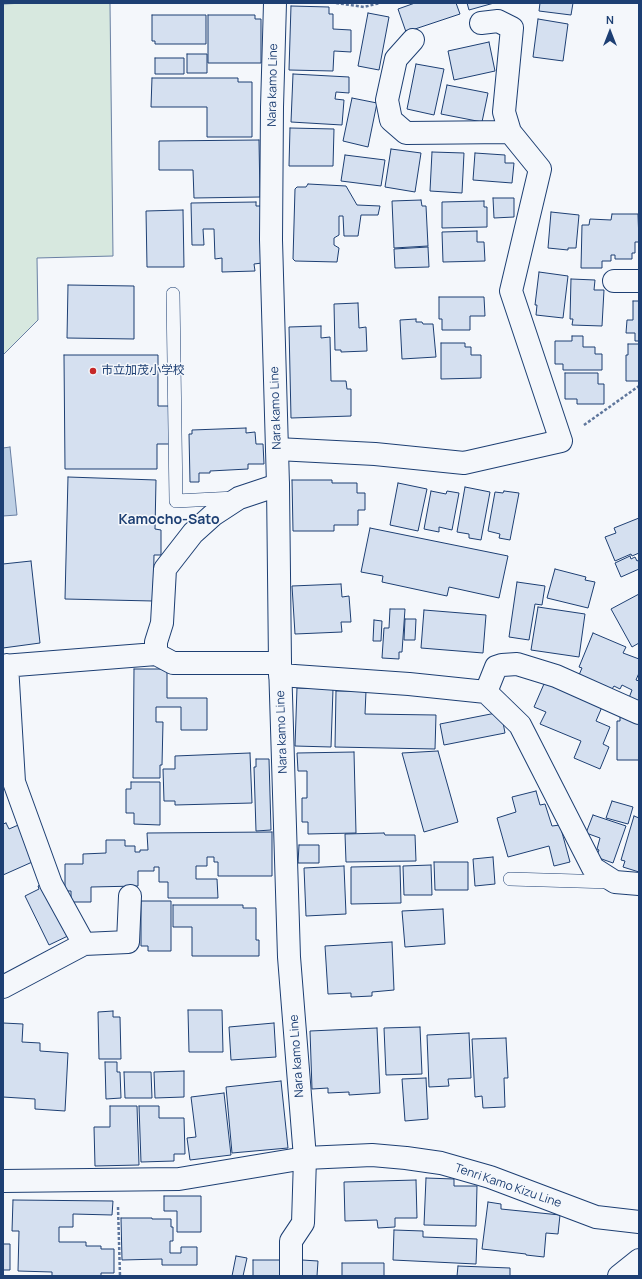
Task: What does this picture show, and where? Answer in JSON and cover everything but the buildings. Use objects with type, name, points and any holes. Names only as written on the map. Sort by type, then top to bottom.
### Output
[{"type":"street","name":"Nara kamo Line","points":[[275,3],[272,107],[271,240],[278,484],[280,669],[289,957],[305,1158],[303,1223],[291,1241],[291,1276]]},
{"type":"street","points":[[277,449],[374,454],[464,463],[561,441],[511,292],[540,169],[510,132],[504,112],[512,28],[498,21],[481,23]]},
{"type":"street","points":[[413,40],[396,59],[388,100],[391,120],[406,133],[510,132]]},
{"type":"street","points":[[614,281],[639,282]]},
{"type":"street","points":[[156,654],[156,642],[162,623],[165,569],[193,533],[213,515],[239,498],[278,484]]},
{"type":"street","points":[[84,944],[50,884],[14,782],[5,665],[156,654],[173,663],[280,669],[486,692],[520,725],[593,868],[615,882],[639,884]]},
{"type":"street","points":[[486,692],[496,667],[517,664],[556,676],[639,713]]},
{"type":"street","points":[[3,987],[84,944],[128,942],[130,896]]},
{"type":"street","name":"Tenri Kamo Kizu Line","points":[[305,1158],[372,1155],[441,1163],[490,1177],[558,1204],[596,1217],[639,1222]]},
{"type":"street","points":[[3,1181],[117,1181],[179,1179],[305,1158]]},
{"type":"street","points":[[619,1276],[639,1260]]},
{"type":"lane","points":[[173,294],[176,501],[239,498]]},
{"type":"lane","points":[[510,878],[615,882]]},
{"type":"path","points":[[336,3],[364,6],[380,3]]},
{"type":"path","points":[[561,441],[639,386]]},
{"type":"path","points":[[117,1181],[120,1276]]},
{"type":"shaded area","points":[[110,3],[113,256],[37,258],[38,320],[3,355],[3,4]]},
{"type":"water","points":[[10,447],[17,515],[3,516],[3,448]]},
{"type":"place","name":"市立加茂小学校","points":[[93,371]]},
{"type":"district","name":"Kamocho-Sato","points":[[169,520]]}]
